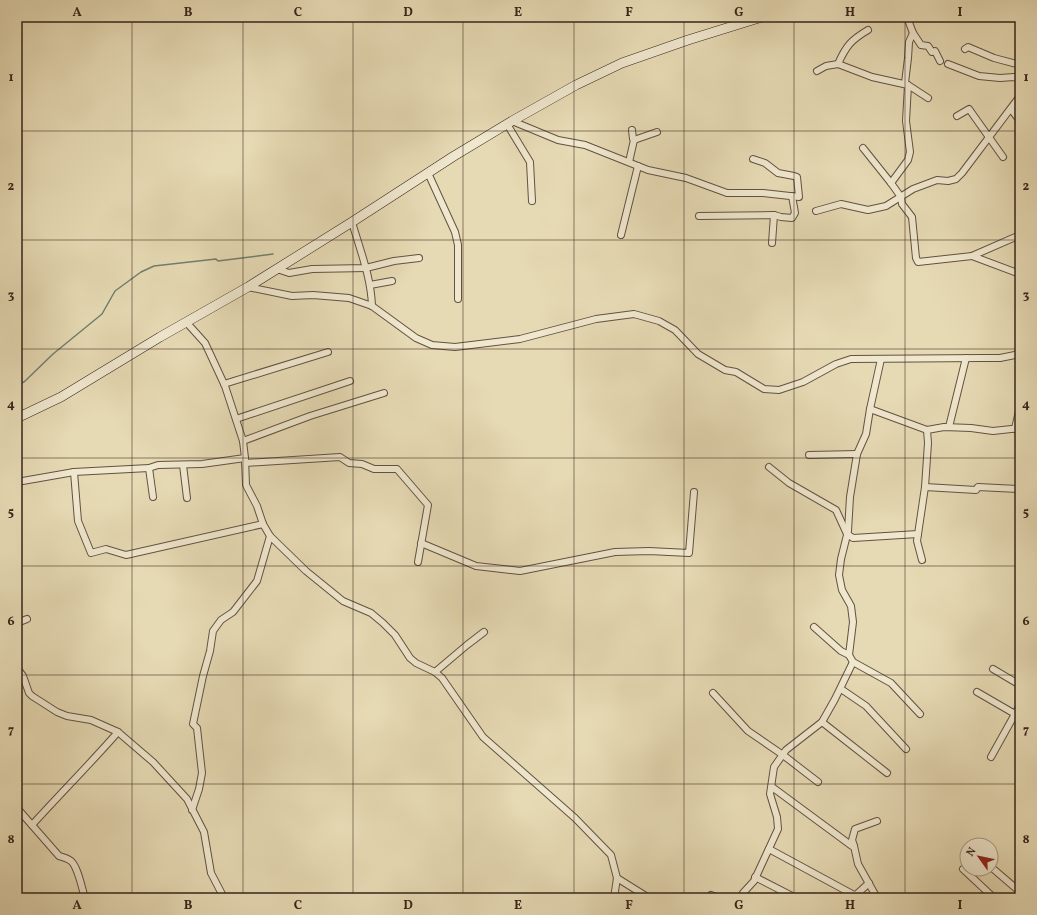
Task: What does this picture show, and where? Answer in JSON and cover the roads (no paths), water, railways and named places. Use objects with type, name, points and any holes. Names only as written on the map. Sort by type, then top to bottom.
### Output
[{"type":"main road","points":[[17,418],[61,397],[248,287],[510,122],[576,85],[622,63],[688,40],[762,17]]},
{"type":"street","points":[[907,17],[912,33],[921,45],[928,46],[932,52],[937,53],[940,61]]},
{"type":"street","points":[[838,64],[844,52],[854,39],[868,30]]},
{"type":"street","points":[[891,183],[908,160],[910,152],[906,121],[908,85],[905,83],[909,42],[912,33]]},
{"type":"street","points":[[964,49],[968,47],[994,58],[1020,65]]},
{"type":"street","points":[[817,71],[826,66],[838,64],[872,77],[908,85],[928,98]]},
{"type":"street","points":[[948,64],[978,76],[1018,78],[1020,83]]},
{"type":"street","points":[[816,210],[841,204],[868,210],[886,206],[913,189],[937,180],[948,181],[956,179],[1020,96]]},
{"type":"street","points":[[957,116],[969,109],[1003,157]]},
{"type":"street","points":[[1010,109],[1020,121]]},
{"type":"street","points":[[510,122],[558,140],[585,145],[648,170],[686,178],[727,194],[763,193],[799,197],[796,180],[797,177],[778,173],[765,163],[753,159]]},
{"type":"street","points":[[510,122],[530,162],[532,201]]},
{"type":"street","points":[[629,162],[634,140],[632,130]]},
{"type":"street","points":[[634,140],[657,132]]},
{"type":"street","points":[[863,148],[901,197],[902,204],[912,217],[916,258],[918,262],[972,256],[1020,235]]},
{"type":"street","points":[[621,235],[638,166]]},
{"type":"street","points":[[428,173],[455,232],[458,245],[458,299]]},
{"type":"street","points":[[698,216],[774,215],[792,218],[794,216],[792,196]]},
{"type":"street","points":[[772,243],[774,215]]},
{"type":"street","points":[[352,222],[370,284],[372,306]]},
{"type":"street","points":[[972,256],[1020,274]]},
{"type":"street","points":[[277,269],[288,273],[312,269],[366,268],[394,261],[419,258]]},
{"type":"street","points":[[370,284],[392,281]]},
{"type":"street","points":[[248,287],[292,296],[313,295],[349,298],[372,306],[416,338],[432,345],[455,348],[520,339],[596,319],[634,314],[659,320],[675,330],[698,354],[725,370],[736,372],[764,389],[779,390],[803,382],[836,364],[851,359],[1000,358],[1020,354]]},
{"type":"street","points":[[186,323],[205,342],[224,384],[242,441],[246,485],[257,506],[263,524],[270,536],[306,571],[343,601],[371,613],[383,623],[395,635],[410,658],[416,663],[435,672],[445,682],[483,736],[575,818],[612,854],[617,878],[614,898]]},
{"type":"street","points":[[224,384],[328,352]]},
{"type":"street","points":[[949,428],[966,358]]},
{"type":"street","points":[[849,655],[852,622],[851,606],[842,590],[839,575],[847,534],[850,497],[857,454],[866,434],[881,359]]},
{"type":"street","points":[[236,420],[350,381]]},
{"type":"street","points":[[242,441],[310,416],[384,393]]},
{"type":"street","points":[[870,409],[927,430],[949,428],[993,431],[1018,429],[1020,406]]},
{"type":"street","points":[[922,560],[917,541],[925,487],[928,443],[927,430]]},
{"type":"street","points":[[809,455],[857,454]]},
{"type":"street","points":[[17,482],[74,472],[149,468],[158,465],[340,457],[348,464],[362,464],[374,469],[397,469],[428,505],[418,562]]},
{"type":"street","points":[[183,465],[187,498]]},
{"type":"street","points":[[769,467],[789,483],[836,510],[847,534],[853,538],[918,534]]},
{"type":"street","points":[[149,468],[154,498]]},
{"type":"street","points":[[74,472],[78,521],[91,553],[106,549],[126,555],[263,524]]},
{"type":"street","points":[[925,487],[976,490],[978,487],[1020,489]]},
{"type":"street","points":[[421,543],[476,566],[520,571],[615,552],[649,551],[689,553],[694,492]]},
{"type":"street","points":[[192,810],[199,789],[202,773],[196,728],[193,724],[202,676],[210,651],[213,631],[221,620],[233,612],[257,580],[270,536]]},
{"type":"street","points":[[17,623],[27,619]]},
{"type":"street","points":[[814,628],[841,651],[849,655],[853,662],[891,683],[920,714]]},
{"type":"street","points":[[435,672],[466,644],[484,632]]},
{"type":"street","points":[[740,898],[755,878],[778,829],[777,817],[770,794],[774,767],[786,750],[822,722],[841,689],[853,662]]},
{"type":"street","points":[[17,668],[23,676],[29,693],[32,696],[57,712],[68,716],[91,720],[118,732],[153,762],[187,798],[204,832],[211,873],[224,898]]},
{"type":"street","points":[[994,669],[1020,685]]},
{"type":"street","points":[[841,689],[866,706],[906,749]]},
{"type":"street","points":[[977,692],[1015,714]]},
{"type":"street","points":[[713,693],[748,731],[783,755],[818,782]]},
{"type":"street","points":[[991,757],[1020,705]]},
{"type":"street","points":[[822,722],[887,774]]},
{"type":"street","points":[[32,825],[118,732]]},
{"type":"street","points":[[772,787],[854,846]]},
{"type":"street","points":[[17,808],[58,856],[71,861],[75,866],[85,898]]},
{"type":"street","points":[[877,820],[856,829],[852,840],[858,864],[877,898]]},
{"type":"street","points":[[769,849],[854,895],[858,894],[869,883]]},
{"type":"street","points":[[999,874],[1019,891],[1014,898]]},
{"type":"street","points":[[972,877],[994,898]]},
{"type":"street","points":[[617,878],[649,898]]},
{"type":"street","points":[[755,878],[796,898]]},
{"type":"street","points":[[711,895],[719,898]]},
{"type":"waterway","points":[[17,385],[24,382],[53,354],[102,314],[115,291],[141,272],[154,266],[216,259],[218,261],[273,254]]}]
